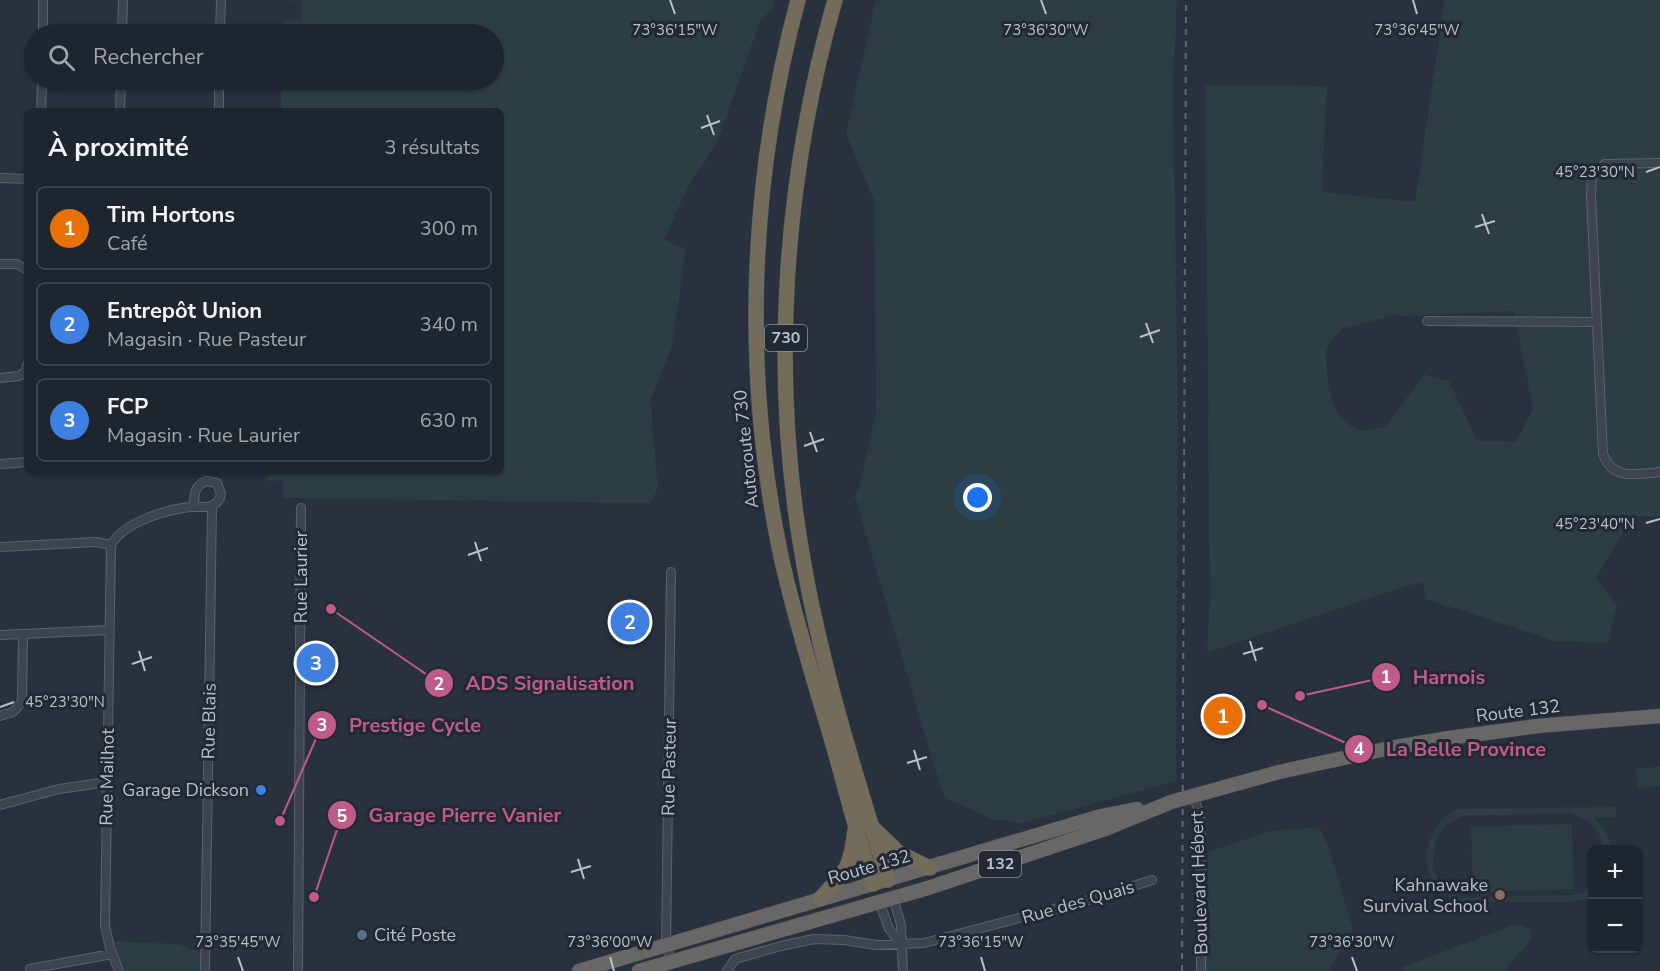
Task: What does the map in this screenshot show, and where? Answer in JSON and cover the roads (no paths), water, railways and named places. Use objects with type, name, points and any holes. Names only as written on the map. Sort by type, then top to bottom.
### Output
[{"type":"highway","name":"Autoroute 730","points":[[798,0],[774,108],[761,201],[756,310],[760,408],[768,481],[784,571],[802,641],[856,824],[881,882]]},
{"type":"highway","name":"730","points":[[835,0],[808,116],[795,197],[787,308],[787,404],[794,496],[810,598],[829,677],[872,827],[881,882]]},
{"type":"highway","name":"Route 132","points":[[639,971],[944,883],[1105,829],[1171,802],[1279,772],[1422,742],[1526,728],[1660,716]]},
{"type":"highway","name":"Route 132","points":[[579,971],[1101,816],[1171,802]]},
{"type":"highway","points":[[820,899],[848,868],[856,824]]},
{"type":"highway","points":[[872,827],[899,854],[930,868]]},
{"type":"highway","points":[[881,882],[893,897]]},
{"type":"highway","points":[[879,901],[881,882]]},
{"type":"street","points":[[43,0],[43,24]]},
{"type":"street","points":[[122,24],[123,0]]},
{"type":"street","points":[[220,24],[221,0]]},
{"type":"street","points":[[41,108],[42,90]]},
{"type":"street","points":[[120,108],[121,90]]},
{"type":"street","points":[[219,90],[219,108]]},
{"type":"street","points":[[1660,163],[1605,164],[1592,176],[1603,454],[1606,462],[1615,471],[1632,474],[1660,472]]},
{"type":"street","points":[[0,178],[24,179]]},
{"type":"street","points":[[0,264],[17,264],[24,268]]},
{"type":"street","points":[[1427,321],[1597,322]]},
{"type":"street","points":[[0,378],[19,376],[24,372]]},
{"type":"street","points":[[0,464],[24,462]]},
{"type":"street","points":[[0,547],[102,542],[111,545],[118,536],[144,519],[194,507],[213,506],[221,494],[217,483],[210,481],[202,483],[195,490],[194,507]]},
{"type":"street","name":"Rue Blais","points":[[205,971],[213,506]]},
{"type":"street","name":"Rue Laurier","points":[[298,971],[301,507]]},
{"type":"street","name":"Rue Mailhot","points":[[111,545],[105,925],[119,971]]},
{"type":"street","name":"Rue Pasteur","points":[[671,572],[666,945],[671,962]]},
{"type":"street","points":[[0,635],[109,630]]},
{"type":"street","points":[[0,716],[13,712],[22,702],[23,634]]},
{"type":"street","points":[[0,805],[59,789],[107,782]]},
{"type":"street","name":"Boulevard Hébert","points":[[1194,795],[1200,818],[1201,834],[1201,971]]},
{"type":"street","name":"Rue des Quais","points":[[727,971],[735,959],[800,941],[830,939],[876,945],[901,945],[943,939],[1096,898],[1152,880]]},
{"type":"street","points":[[893,897],[901,926],[903,971]]},
{"type":"street","points":[[879,901],[889,929],[901,945]]},
{"type":"street","points":[[30,971],[112,954]]},
{"type":"railway","points":[[1182,971],[1186,0]]},
{"type":"place","name":"ADS Signalisation","points":[[331,609]]},
{"type":"place","name":"Entrepôt Union","points":[[630,622]]},
{"type":"place","name":"FCP","points":[[316,663]]},
{"type":"place","name":"Harnois","points":[[1300,696]]},
{"type":"place","name":"La Belle Province","points":[[1262,705]]},
{"type":"place","name":"Tim Hortons","points":[[1223,716]]},
{"type":"place","name":"Garage Dickson","points":[[261,790]]},
{"type":"place","name":"Prestige Cycle","points":[[280,821]]},
{"type":"place","name":"Kahnawake Survival School","points":[[1500,895]]},
{"type":"place","name":"Garage Pierre Vanier","points":[[314,897]]},
{"type":"place","name":"Cité Poste","points":[[362,935]]}]
